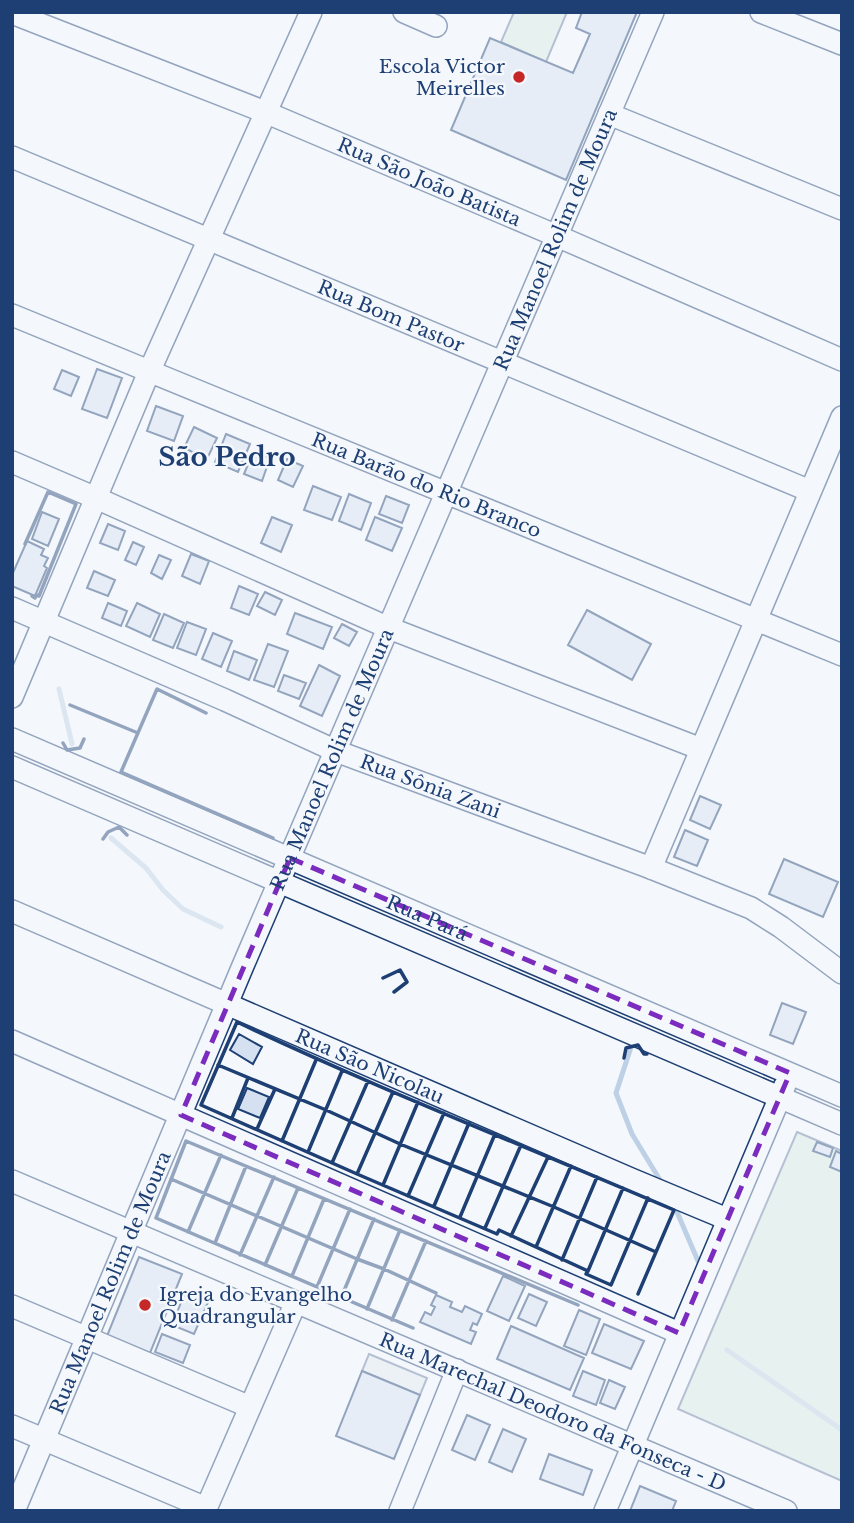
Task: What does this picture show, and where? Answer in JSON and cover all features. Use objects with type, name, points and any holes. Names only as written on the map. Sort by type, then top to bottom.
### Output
[{"type":"street","points":[[12,696],[149,372],[310,12]]},
{"type":"street","points":[[404,12],[436,26]]},
{"type":"street","name":"Rua Manoel Rolim de Moura","points":[[14,1511],[290,858],[653,12]]},
{"type":"street","points":[[761,12],[842,44]]},
{"type":"street","name":"Rua São João Batista","points":[[12,13],[265,112],[842,360]]},
{"type":"street","points":[[609,114],[842,209]]},
{"type":"street","name":"Rua Bom Pastor","points":[[12,157],[810,491]]},
{"type":"street","name":"Rua Barão do Rio Branco","points":[[12,315],[842,655]]},
{"type":"street","points":[[651,867],[842,417]]},
{"type":"street","points":[[12,462],[389,628],[701,750]]},
{"type":"street","name":"Rua Sônia Zani","points":[[12,608],[336,751],[651,867],[751,908],[839,962]]},
{"type":"street","name":"Rua Pará","points":[[12,739],[842,1096]]},
{"type":"street","name":"Rua Pará","points":[[12,767],[842,1124]]},
{"type":"street","name":"Rua São Nicolau","points":[[12,911],[727,1219]]},
{"type":"street","points":[[12,1041],[679,1334]]},
{"type":"street","points":[[605,1511],[790,1073]]},
{"type":"street","name":"Rua Marechal Deodoro da Fonseca - D","points":[[12,1181],[786,1511]]},
{"type":"street","points":[[12,1426],[205,1510],[296,1302]]},
{"type":"street","points":[[12,1306],[250,1407]]},
{"type":"street","points":[[400,1511],[457,1370]]},
{"type":"highlighted area","points":[[290,858],[790,1073],[679,1333],[181,1115]]},
{"type":"shaded area","points":[[514,12],[567,12],[546,62],[501,42]]},
{"type":"shaded area","points":[[797,1132],[842,1151],[842,1481],[678,1409]]},
{"type":"shaded area","points":[[369,1354],[427,1378],[420,1395],[362,1371]]},
{"type":"building","points":[[582,12],[637,12],[566,180],[451,130],[490,38],[573,73],[590,34],[576,28]]},
{"type":"building","points":[[97,369],[122,378],[107,418],[82,409]]},
{"type":"building","points":[[62,370],[79,377],[71,396],[54,389]]},
{"type":"building","points":[[156,406],[183,416],[174,441],[147,431]]},
{"type":"building","points":[[194,427],[217,438],[207,459],[184,448]]},
{"type":"building","points":[[226,434],[250,444],[238,472],[215,462]]},
{"type":"building","points":[[253,452],[270,458],[262,481],[244,474]]},
{"type":"building","points":[[287,459],[303,466],[293,487],[278,480]]},
{"type":"building","points":[[313,486],[341,497],[332,520],[304,510]]},
{"type":"building","points":[[349,494],[371,503],[361,530],[339,521]]},
{"type":"building","points":[[386,496],[409,505],[402,523],[379,514]]},
{"type":"building","points":[[42,512],[59,519],[48,546],[32,539]]},
{"type":"building","points":[[272,517],[292,525],[281,552],[261,543]]},
{"type":"building","points":[[375,517],[402,528],[392,551],[366,540]]},
{"type":"building","points":[[108,524],[125,531],[118,550],[100,543]]},
{"type":"building","points":[[27,541],[44,549],[41,555],[48,558],[44,566],[47,568],[35,596],[12,586],[12,575]]},
{"type":"building","points":[[133,542],[144,547],[136,565],[125,560]]},
{"type":"building","points":[[191,554],[209,561],[200,584],[182,576]]},
{"type":"building","points":[[159,555],[171,560],[162,579],[151,573]]},
{"type":"building","points":[[94,571],[115,580],[108,596],[87,588]]},
{"type":"building","points":[[239,586],[258,594],[249,615],[231,608]]},
{"type":"building","points":[[265,592],[282,600],[275,615],[257,606]]},
{"type":"building","points":[[108,603],[127,611],[121,626],[102,618]]},
{"type":"building","points":[[137,603],[160,614],[150,637],[126,626]]},
{"type":"building","points":[[587,610],[651,644],[632,680],[568,645]]},
{"type":"building","points":[[295,613],[332,627],[323,649],[287,634]]},
{"type":"building","points":[[164,614],[184,623],[173,648],[153,640]]},
{"type":"building","points":[[187,622],[206,629],[196,655],[177,648]]},
{"type":"building","points":[[342,624],[357,632],[349,646],[334,638]]},
{"type":"building","points":[[213,633],[232,641],[221,667],[202,659]]},
{"type":"building","points":[[268,644],[288,651],[274,687],[254,680]]},
{"type":"building","points":[[234,651],[257,660],[249,680],[227,671]]},
{"type":"building","points":[[319,665],[340,676],[322,716],[300,706]]},
{"type":"building","points":[[284,675],[306,683],[299,699],[278,691]]},
{"type":"building","points":[[700,796],[721,805],[710,829],[690,820]]},
{"type":"building","points":[[685,830],[708,840],[697,866],[674,857]]},
{"type":"building","points":[[784,859],[838,882],[823,917],[769,894]]},
{"type":"building","points":[[782,1003],[806,1012],[793,1044],[770,1035]]},
{"type":"building","points":[[239,1034],[262,1047],[253,1064],[230,1050]]},
{"type":"building","points":[[247,1088],[269,1097],[260,1118],[238,1109]]},
{"type":"building","points":[[817,1142],[833,1148],[830,1157],[813,1151]]},
{"type":"building","points":[[836,1151],[842,1154],[842,1172],[830,1167]]},
{"type":"building","name":"Igreja do Evangelho Quadrangular","points":[[139,1257],[182,1274],[150,1353],[107,1336]]},
{"type":"building","points":[[503,1276],[525,1286],[509,1321],[487,1311]]},
{"type":"building","points":[[186,1290],[209,1300],[194,1334],[172,1325]]},
{"type":"building","points":[[529,1294],[547,1302],[536,1326],[518,1318]]},
{"type":"building","points":[[436,1295],[452,1302],[450,1307],[462,1312],[465,1306],[482,1314],[477,1325],[473,1323],[470,1330],[476,1332],[471,1344],[420,1322],[425,1312],[431,1315],[435,1307],[431,1305]]},
{"type":"building","points":[[579,1310],[600,1319],[586,1355],[564,1346]]},
{"type":"building","points":[[604,1324],[644,1341],[631,1369],[592,1353]]},
{"type":"building","points":[[511,1326],[584,1358],[570,1390],[497,1359]]},
{"type":"building","points":[[162,1334],[190,1345],[183,1363],[155,1352]]},
{"type":"building","points":[[362,1371],[420,1395],[394,1459],[336,1436]]},
{"type":"building","points":[[583,1371],[605,1380],[596,1405],[573,1396]]},
{"type":"building","points":[[609,1380],[625,1387],[615,1409],[600,1403]]},
{"type":"building","points":[[467,1415],[490,1425],[475,1460],[452,1450]]},
{"type":"building","points":[[503,1429],[526,1439],[512,1472],[489,1462]]},
{"type":"building","points":[[549,1454],[592,1470],[583,1495],[540,1479]]},
{"type":"building","points":[[640,1486],[676,1501],[672,1511],[630,1511]]},
{"type":"waterway","points":[[59,689],[72,744]]},
{"type":"waterway","points":[[111,838],[146,868],[163,890],[183,909],[221,927]]},
{"type":"waterway","points":[[632,1044],[616,1093],[632,1134],[660,1180]]},
{"type":"waterway","points":[[677,1212],[698,1261]]},
{"type":"waterway","points":[[727,1350],[842,1430]]},
{"type":"wall","points":[[25,544],[48,492],[76,504],[39,596],[32,596]]},
{"type":"wall","points":[[206,713],[157,689],[121,772],[273,838]]},
{"type":"wall","points":[[70,705],[138,733]]},
{"type":"wall","points":[[63,743],[67,750],[80,748],[84,739]]},
{"type":"wall","points":[[103,839],[108,832],[119,827],[127,835]]},
{"type":"wall","points":[[383,978],[400,970],[407,982],[394,992]]},
{"type":"wall","points":[[638,1294],[674,1210],[619,1187],[400,1095],[237,1022],[201,1105],[497,1234],[499,1230],[588,1271],[586,1274],[611,1285],[648,1198]]},
{"type":"wall","points":[[624,1058],[626,1048],[638,1045],[644,1054],[647,1054]]},
{"type":"wall","points":[[282,1141],[316,1060]]},
{"type":"wall","points":[[218,1065],[656,1252]]},
{"type":"wall","points":[[308,1152],[342,1071]]},
{"type":"wall","points":[[232,1118],[248,1078]]},
{"type":"wall","points":[[332,1163],[368,1081]]},
{"type":"wall","points":[[257,1129],[275,1089]]},
{"type":"wall","points":[[357,1174],[393,1092]]},
{"type":"wall","points":[[383,1185],[418,1102]]},
{"type":"wall","points":[[408,1196],[444,1113]]},
{"type":"wall","points":[[434,1206],[469,1123]]},
{"type":"wall","points":[[460,1217],[495,1134]]},
{"type":"wall","points":[[413,1328],[156,1218],[186,1141],[578,1305]]},
{"type":"wall","points":[[485,1228],[521,1145]]},
{"type":"wall","points":[[188,1232],[221,1155]]},
{"type":"wall","points":[[511,1236],[548,1157]]},
{"type":"wall","points":[[215,1243],[246,1166]]},
{"type":"wall","points":[[536,1247],[571,1166]]},
{"type":"wall","points":[[240,1255],[274,1177]]},
{"type":"wall","points":[[562,1260],[597,1177]]},
{"type":"wall","points":[[171,1179],[436,1293]]},
{"type":"wall","points":[[265,1265],[298,1188]]},
{"type":"wall","points":[[588,1271],[623,1188]]},
{"type":"wall","points":[[292,1276],[324,1199]]},
{"type":"wall","points":[[317,1287],[350,1209]]},
{"type":"wall","points":[[341,1298],[374,1219]]},
{"type":"wall","points":[[367,1309],[400,1230]]},
{"type":"wall","points":[[392,1320],[426,1241]]},
{"type":"place","name":"Escola Victor Meirelles","points":[[519,77]]},
{"type":"place","name":"Igreja do Evangelho Quadrangular","points":[[145,1305]]},
{"type":"district","name":"São Pedro","points":[[227,457]]}]
